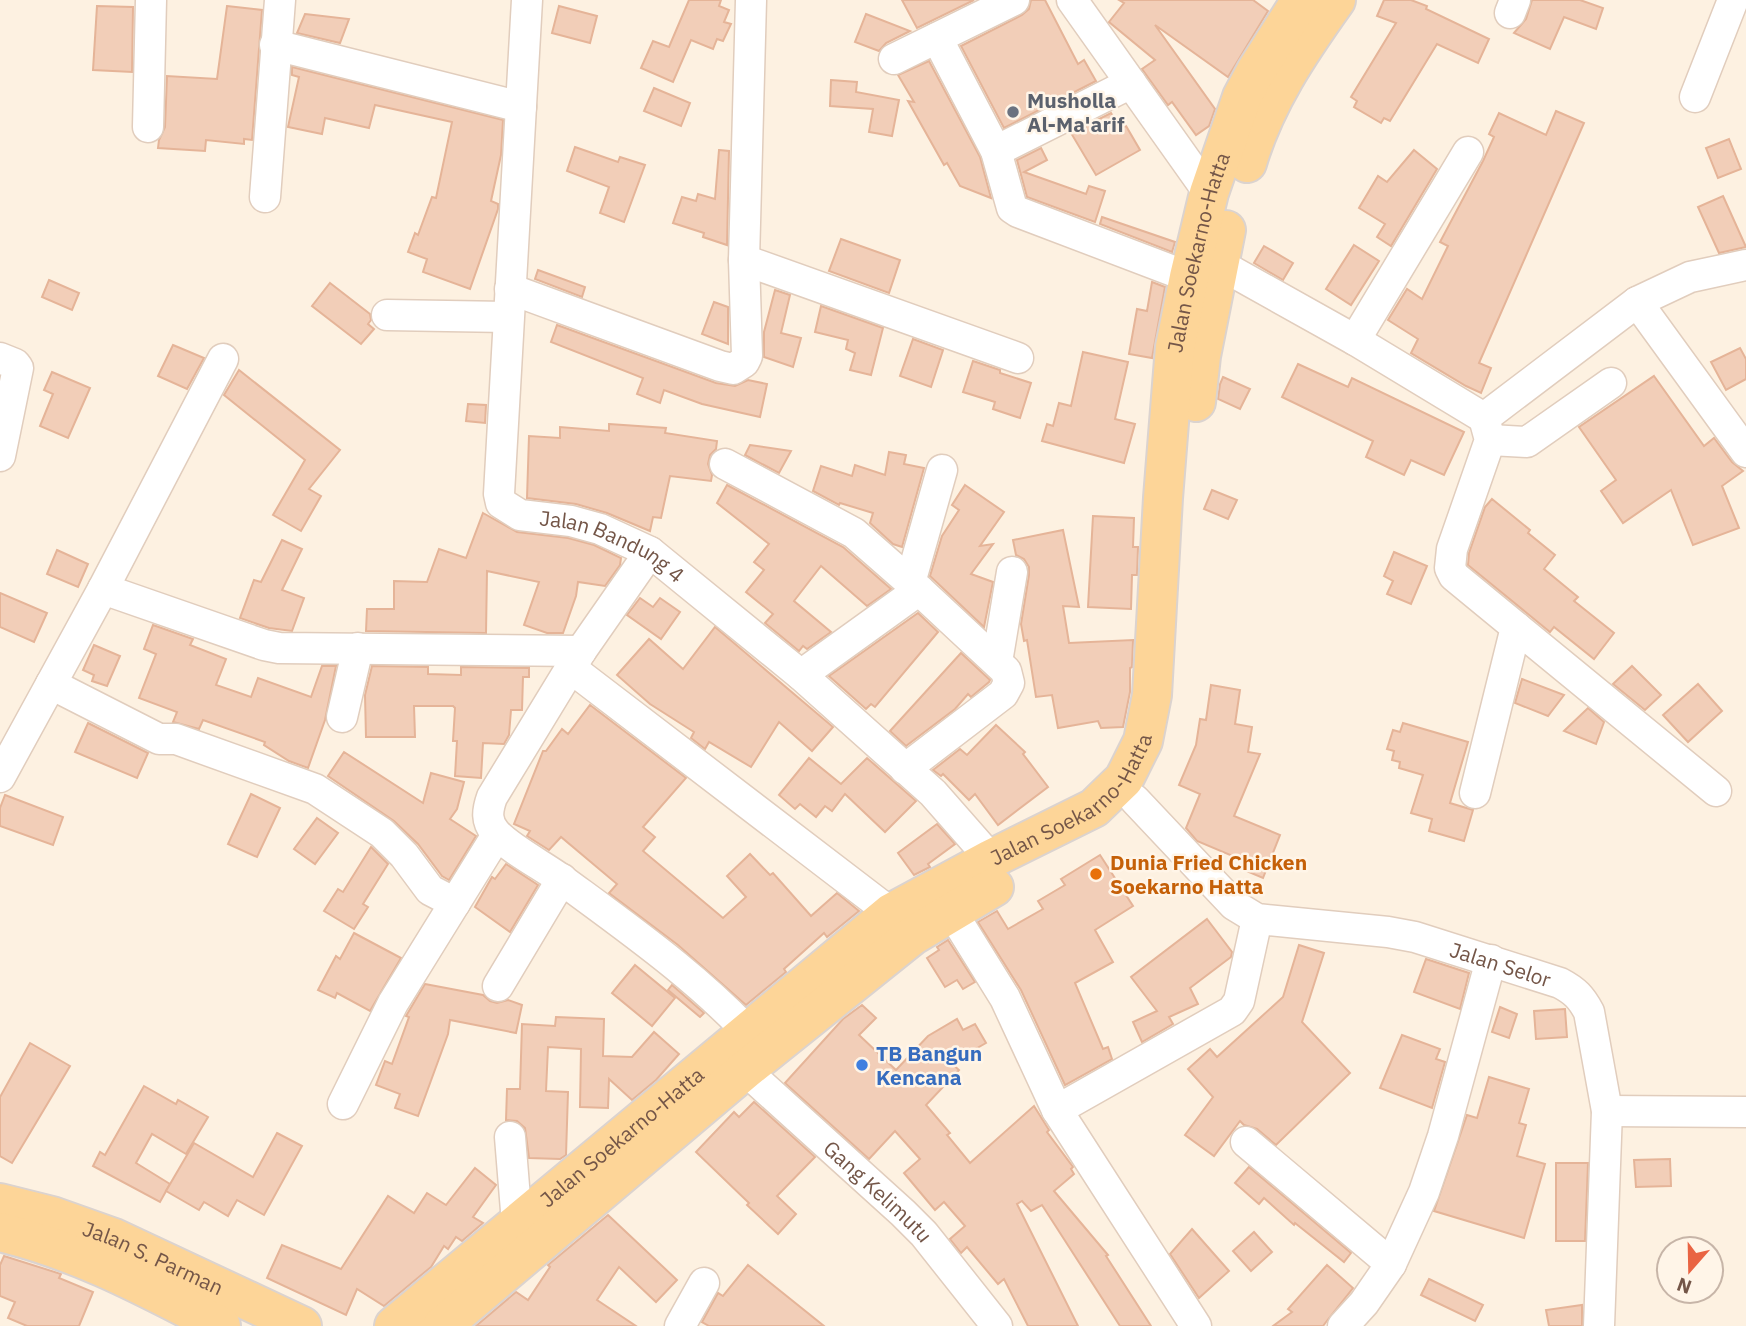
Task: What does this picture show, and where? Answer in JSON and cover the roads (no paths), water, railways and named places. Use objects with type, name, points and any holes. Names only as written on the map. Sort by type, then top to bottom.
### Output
[{"type":"main road","name":"Jalan Soekarno-Hatta","points":[[394,1326],[517,1223],[912,936],[951,911],[1093,832],[1135,800],[1154,775],[1167,742],[1177,700],[1185,494],[1201,356],[1209,193],[1242,97],[1301,0]]},
{"type":"main road","name":"Jalan Soekarno-Hatta","points":[[442,1326],[754,1052],[891,913],[1094,808],[1124,779],[1143,741],[1152,695],[1175,347],[1207,256],[1256,132],[1281,80],[1336,0]]},
{"type":"main road","name":"Jalan S. Parman","points":[[0,1203],[47,1229],[302,1326]]},
{"type":"main road","name":"Jalan S. Parman","points":[[0,1232],[47,1229]]},
{"type":"main road","name":"Jalan S. Parman","points":[[109,1252],[221,1326]]},
{"type":"street","points":[[148,127],[151,0]]},
{"type":"street","points":[[265,197],[280,0]]},
{"type":"street","name":"Jalan Bandung 4","points":[[527,0],[499,495],[501,503],[520,515],[571,521],[600,529],[650,552],[801,675],[933,793],[991,859]]},
{"type":"street","points":[[387,315],[509,303],[720,366],[733,369],[744,362],[747,356],[744,261],[751,0]]},
{"type":"street","points":[[894,59],[1014,0]]},
{"type":"street","points":[[1072,0],[1209,193]]},
{"type":"street","points":[[1695,97],[1733,0]]},
{"type":"street","points":[[937,38],[996,150],[1009,202],[1018,212],[1207,256],[1355,340],[1487,429],[1527,442],[1611,383]]},
{"type":"street","points":[[275,45],[521,107]]},
{"type":"street","points":[[996,150],[1131,83]]},
{"type":"street","points":[[1355,340],[1468,152]]},
{"type":"street","points":[[744,261],[1018,358]]},
{"type":"street","points":[[1716,792],[1454,576],[1450,568],[1452,549],[1487,429],[1637,302],[1689,277],[1746,265]]},
{"type":"street","points":[[1637,302],[1746,452]]},
{"type":"street","points":[[0,456],[18,368],[3,359]]},
{"type":"street","points":[[0,777],[103,589],[223,359]]},
{"type":"street","points":[[725,464],[854,533],[997,662],[1008,678],[1009,683],[1003,694],[905,769]]},
{"type":"street","points":[[801,675],[915,587],[942,470]]},
{"type":"street","points":[[343,1104],[393,1003],[497,835],[487,816],[492,797],[576,660],[650,552]]},
{"type":"street","points":[[997,662],[1012,572]]},
{"type":"street","points":[[103,589],[264,645],[295,649],[358,648],[576,660],[891,913]]},
{"type":"street","points":[[1475,793],[1516,627]]},
{"type":"street","points":[[342,717],[358,648]]},
{"type":"street","points":[[55,675],[168,739],[314,789],[383,833],[404,855],[430,890],[455,903]]},
{"type":"street","name":"Jalan Selor","points":[[1135,800],[1234,905],[1257,919],[1415,937],[1560,983],[1575,991],[1589,1013],[1607,1111],[1599,1326]]},
{"type":"street","name":"Gang Kelimutu","points":[[497,835],[562,879],[685,972],[754,1052],[924,1234],[997,1326]]},
{"type":"street","points":[[498,986],[562,879]]},
{"type":"street","points":[[951,911],[1005,998],[1057,1110],[1196,1326]]},
{"type":"street","points":[[1057,1110],[1232,1012],[1239,1001],[1257,919]]},
{"type":"street","points":[[1343,1326],[1364,1303],[1402,1244],[1432,1169],[1490,960]]},
{"type":"street","points":[[1607,1111],[1746,1112]]},
{"type":"street","points":[[510,1137],[517,1223]]},
{"type":"street","points":[[1246,1142],[1391,1264]]},
{"type":"street","points":[[680,1326],[704,1283]]},
{"type":"place","name":"Musholla Al-Ma'arif","points":[[1013,112]]},
{"type":"place","name":"Dunia Fried Chicken Soekarno Hatta","points":[[1096,874]]},
{"type":"place","name":"TB Bangun Kencana","points":[[862,1065]]}]
